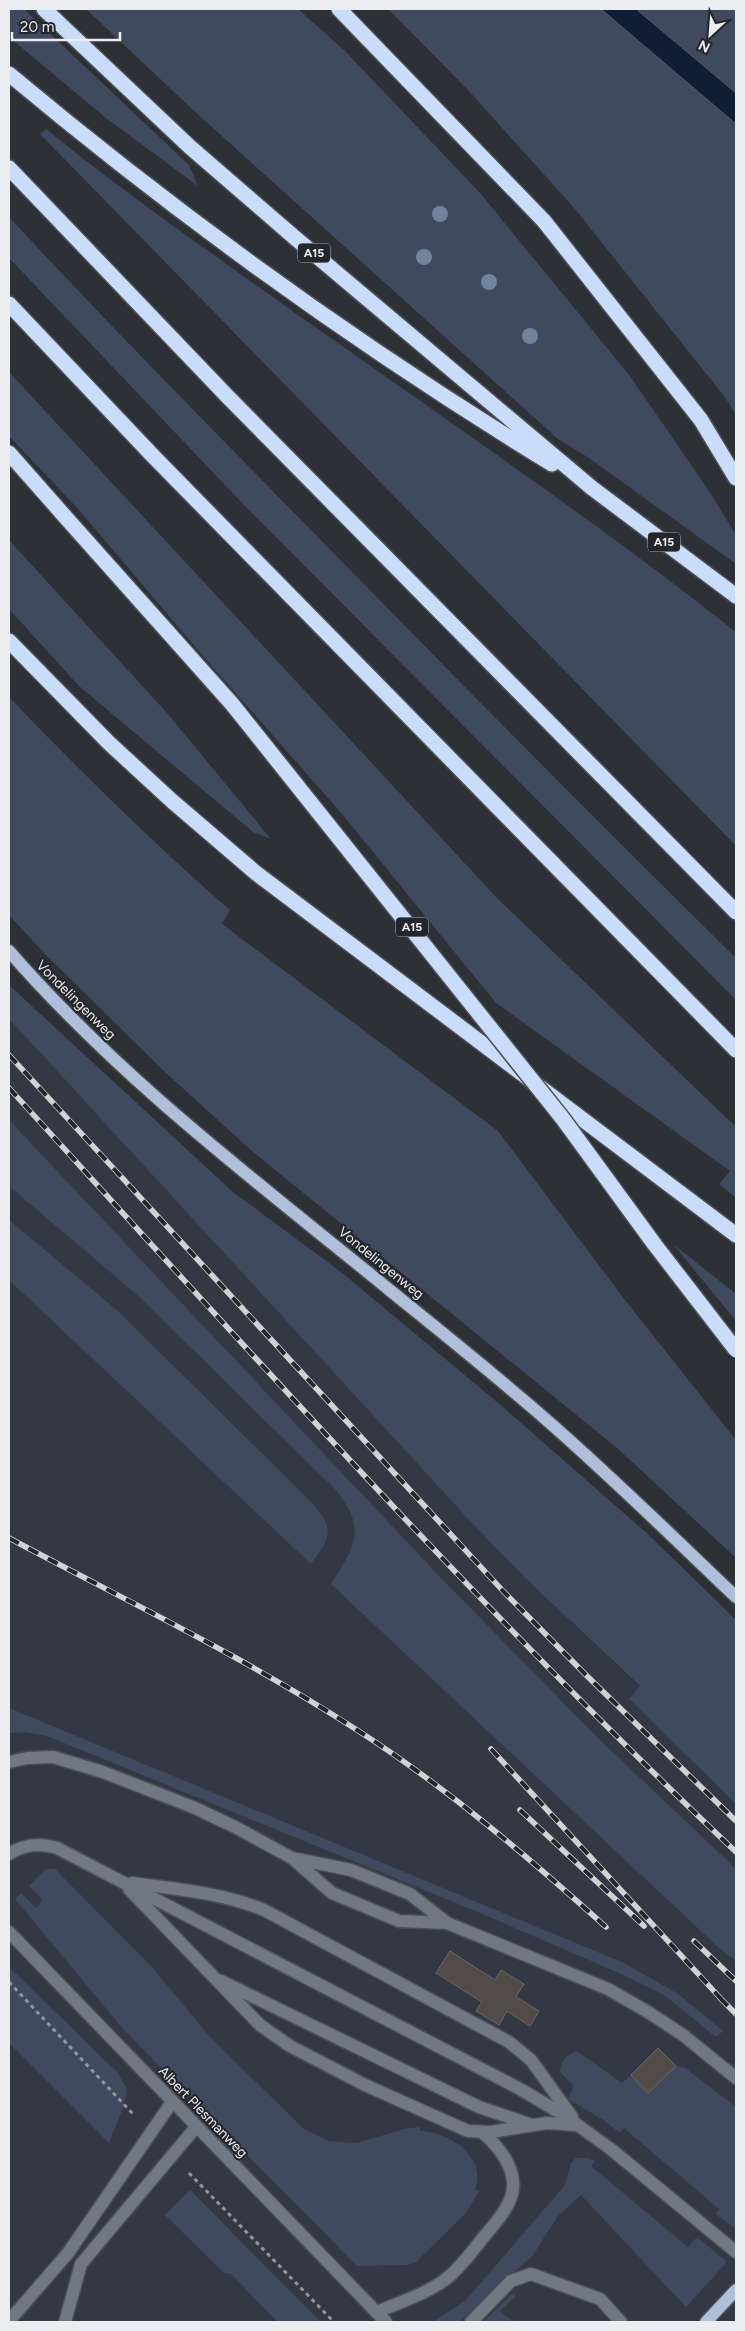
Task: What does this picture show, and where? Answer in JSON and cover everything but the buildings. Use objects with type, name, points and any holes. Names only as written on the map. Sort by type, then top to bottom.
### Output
[{"type":"highway","name":"A15","points":[[44,9],[190,147],[592,488],[736,596]]},
{"type":"highway","points":[[339,9],[544,221],[701,420],[736,478]]},
{"type":"highway","name":"A15","points":[[9,74],[97,148],[258,269],[472,415],[592,488]]},
{"type":"highway","points":[[9,168],[228,396],[736,912]]},
{"type":"highway","points":[[9,304],[154,457],[673,988],[736,1050]]},
{"type":"highway","name":"A15","points":[[9,454],[232,704],[564,1119],[655,1245],[736,1350]]},
{"type":"highway","points":[[9,641],[116,749],[172,801],[256,873],[736,1234]]},
{"type":"main road","name":"Vondelingenweg","points":[[9,951],[81,1028],[146,1089],[198,1135],[387,1287],[549,1422],[736,1597]]},
{"type":"main road","points":[[706,2322],[736,2290]]},
{"type":"street","points":[[9,1762],[27,1758],[53,1757],[103,1772],[195,1808],[292,1858],[332,1893],[341,1897],[399,1921],[447,1923]]},
{"type":"street","points":[[9,1854],[22,1847],[40,1844],[57,1848],[520,2089],[579,2126],[612,2150],[736,2252]]},
{"type":"street","points":[[292,1858],[351,1870],[410,1894],[447,1923],[608,1989],[683,2035],[736,2078]]},
{"type":"street","points":[[122,1882],[260,2025],[290,2046],[459,2128],[483,2133],[559,2122],[579,2126]]},
{"type":"street","points":[[122,1882],[216,1895],[242,1901],[264,1910],[509,2042],[531,2060],[579,2126]]},
{"type":"street","name":"Albert Plesmanweg","points":[[9,1932],[196,2128],[386,2322]]},
{"type":"street","points":[[212,1976],[479,2107],[533,2126]]},
{"type":"street","points":[[9,2321],[68,2253],[172,2102]]},
{"type":"street","points":[[65,2322],[81,2264],[196,2128]]},
{"type":"street","points":[[377,2312],[426,2291],[446,2278],[464,2260],[510,2202],[513,2189],[506,2158],[496,2144],[483,2133]]},
{"type":"street","points":[[471,2322],[511,2281],[531,2274],[600,2300],[621,2322]]},
{"type":"path","points":[[9,1982],[23,1995]]},
{"type":"shaded area","points":[[9,9],[24,9],[189,165],[198,186],[106,118],[9,37]]},
{"type":"shaded area","points":[[86,9],[298,9],[345,51],[480,193],[630,376],[709,491],[736,535],[736,564],[589,458],[558,439],[192,109]]},
{"type":"shaded area","points":[[388,9],[601,9],[736,124],[736,415],[724,396],[575,209],[468,90]]},
{"type":"shaded area","points":[[601,9],[636,9],[736,93],[736,124]]},
{"type":"shaded area","points":[[636,9],[736,9],[736,93]]},
{"type":"shaded area","points":[[46,129],[170,224],[574,510],[736,632],[736,846],[40,134]]},
{"type":"shaded area","points":[[9,217],[160,376],[418,639],[736,958],[736,1000],[245,506],[9,258]]},
{"type":"shaded area","points":[[9,372],[497,898],[736,1127],[736,1198],[719,1184],[730,1171],[496,1003],[342,814],[202,655],[79,510],[9,436]]},
{"type":"shaded area","points":[[9,540],[167,713],[271,839],[253,832],[79,686],[9,609]]},
{"type":"shaded area","points":[[9,697],[117,806],[230,910],[222,924],[498,1131],[625,1300],[736,1440],[736,1558],[617,1448],[253,1152],[166,1073],[46,955],[9,915]]},
{"type":"shaded area","points":[[9,985],[233,1192],[341,1272],[503,1407],[650,1536],[736,1620],[736,1804],[629,1699],[640,1686],[526,1579],[470,1521],[14,1024],[9,1018]]},
{"type":"shaded area","points":[[9,1018],[470,1521],[526,1579],[640,1687],[736,1782],[736,2322],[9,2322]]},
{"type":"shaded area","points":[[9,1120],[441,1578],[597,1737],[736,1869],[736,1961],[719,1948],[331,1584],[346,1559],[354,1537],[352,1516],[346,1504],[336,1490],[136,1294],[9,1186]]},
{"type":"shaded area","points":[[9,1220],[119,1312],[314,1505],[325,1522],[328,1535],[311,1564],[9,1280]]},
{"type":"shaded area","points":[[673,1244],[736,1294],[736,1321]]},
{"type":"shaded area","points":[[9,1708],[624,1963],[678,1994],[723,2031],[716,2037],[664,1995],[619,1973],[485,1915],[47,1736],[25,1732],[9,1733]]},
{"type":"shaded area","points":[[46,1869],[55,1869],[152,1967],[210,2037],[305,2130],[329,2141],[356,2143],[405,2129],[420,2127],[420,2131],[443,2136],[463,2148],[471,2157],[476,2167],[478,2178],[475,2190],[479,2191],[466,2213],[416,2262],[408,2265],[357,2266],[123,2029],[15,1899],[21,1893],[36,1908],[43,1900],[29,1886]]},
{"type":"shaded area","points":[[9,1967],[118,2073],[127,2090],[123,2108],[109,2143],[9,2043]]},
{"type":"shaded area","points":[[577,2051],[622,2083],[631,2075],[648,2093],[676,2066],[685,2068],[736,2107],[736,2229],[716,2214],[719,2209],[624,2128],[620,2133],[605,2121],[568,2099],[574,2086],[560,2072],[565,2058]]},
{"type":"shaded area","points":[[576,2158],[588,2158],[595,2161],[591,2166],[688,2247],[697,2237],[727,2262],[686,2307],[581,2195],[558,2216],[533,2255],[459,2322],[433,2322],[466,2300],[565,2185],[571,2163]]},
{"type":"shaded area","points":[[190,2190],[321,2322],[278,2322],[231,2274],[224,2273],[165,2215]]},
{"type":"shaded area","points":[[513,2293],[516,2296],[500,2311],[514,2322],[483,2322]]},
{"type":"railway","points":[[9,1055],[503,1591],[736,1821]]},
{"type":"railway","points":[[9,1088],[365,1477],[548,1667],[736,1852]]},
{"type":"railway","points":[[9,1538],[229,1654],[357,1730],[422,1775],[485,1823],[606,1927]]},
{"type":"railway","points":[[491,1749],[724,2002]]},
{"type":"railway","points":[[520,1810],[644,1926]]},
{"type":"railway","points":[[694,1941],[736,1981]]},
{"type":"railway","points":[[720,1998],[736,2014]]}]
